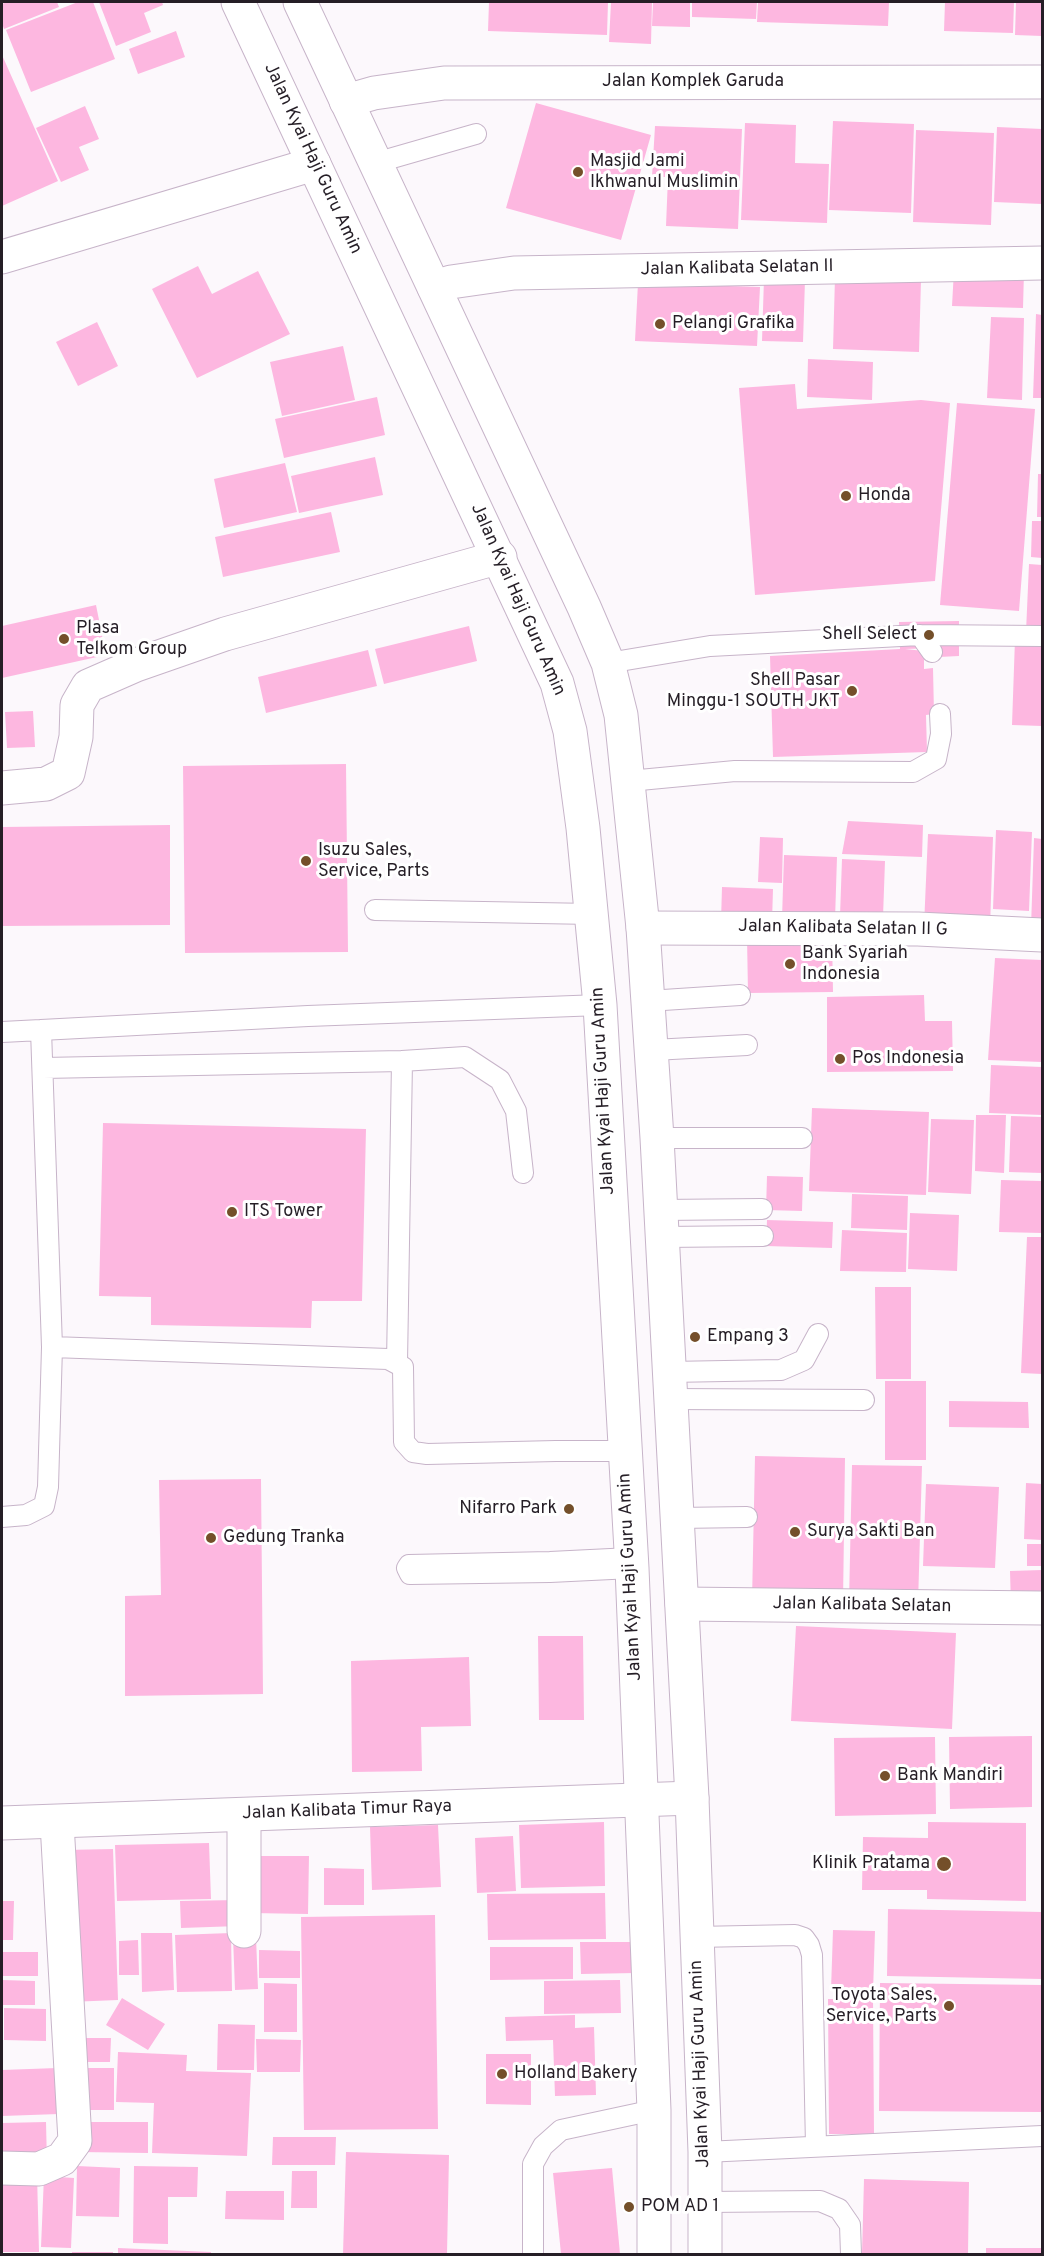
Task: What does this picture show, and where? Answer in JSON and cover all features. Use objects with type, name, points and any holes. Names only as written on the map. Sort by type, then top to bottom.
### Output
[{"type":"main road","name":"Jalan Kyai Haji Guru Amin","points":[[238,2],[500,557],[557,683],[570,731],[583,828],[600,1005],[625,1451],[654,2110],[654,2254]]},
{"type":"main road","name":"Jalan Kyai Haji Guru Amin","points":[[300,2],[360,97],[383,161],[442,285],[608,663],[621,715],[642,779],[666,928],[657,1000],[664,1050],[671,1138],[685,1385],[688,1518],[681,1604],[692,1798],[708,1936],[721,2151],[705,2202],[705,2254]]},
{"type":"main road","name":"Jalan Komplek Garuda","points":[[360,97],[426,85],[1042,81]]},
{"type":"main road","points":[[2,257],[314,164]]},
{"type":"main road","name":"Jalan Kalibata Selatan II","points":[[442,285],[514,273],[1042,263]]},
{"type":"main road","points":[[2,788],[46,784],[68,772],[76,737],[77,705],[88,686],[136,665],[225,634],[500,557]]},
{"type":"main road","name":"Jalan Kalibata Selatan II G","points":[[666,928],[918,929],[1042,935]]},
{"type":"main road","name":"Jalan Kalibata Selatan","points":[[681,1604],[1042,1608]]},
{"type":"main road","name":"Jalan Kalibata Timur Raya","points":[[2,1824],[692,1798]]},
{"type":"main road","points":[[244,1815],[244,1931]]},
{"type":"main road","points":[[2,2168],[39,2169],[62,2159],[75,2141],[57,1822]]},
{"type":"lane","points":[[383,161],[476,134]]},
{"type":"lane","points":[[920,635],[932,652]]},
{"type":"lane","points":[[608,663],[710,646],[920,635],[1042,636]]},
{"type":"lane","points":[[642,779],[735,771],[913,772],[936,759],[941,734],[940,714]]},
{"type":"lane","points":[[375,910],[592,914]]},
{"type":"lane","points":[[657,1000],[740,995]]},
{"type":"lane","points":[[2,1032],[308,1016],[600,1005]]},
{"type":"lane","points":[[2,1516],[26,1515],[44,1506],[48,1487],[52,1347],[41,1030]]},
{"type":"lane","points":[[664,1050],[747,1045]]},
{"type":"lane","points":[[43,1068],[402,1061],[465,1057],[500,1080],[516,1111],[523,1173]]},
{"type":"lane","points":[[397,1363],[402,1061]]},
{"type":"lane","points":[[671,1138],[802,1138]]},
{"type":"lane","points":[[675,1224],[758,1210]]},
{"type":"lane","points":[[675,1224],[759,1236]]},
{"type":"lane","points":[[685,1385],[781,1370],[804,1360],[818,1335]]},
{"type":"lane","points":[[52,1347],[388,1359],[403,1367],[404,1442],[413,1452],[427,1454],[625,1451]]},
{"type":"lane","points":[[685,1385],[757,1398],[864,1400]]},
{"type":"lane","points":[[688,1518],[739,1517]]},
{"type":"lane","points":[[631,1563],[550,1572],[410,1574],[407,1568],[410,1565],[631,1563]]},
{"type":"lane","points":[[708,1936],[795,1935],[804,1938],[809,1945],[812,1955],[816,2146]]},
{"type":"lane","points":[[533,2254],[533,2164],[543,2146],[561,2130],[654,2110]]},
{"type":"lane","points":[[721,2151],[1042,2136]]},
{"type":"lane","points":[[705,2202],[820,2201],[839,2209],[850,2225],[851,2254]]},
{"type":"building","points":[[7,2],[57,2],[59,7],[4,29],[2,4]]},
{"type":"building","points":[[78,2],[93,2],[115,59],[31,92],[6,30]]},
{"type":"building","points":[[99,2],[162,2],[163,5],[144,13],[151,32],[116,46]]},
{"type":"building","points":[[489,2],[608,2],[607,35],[488,31]]},
{"type":"building","points":[[611,2],[652,2],[651,44],[609,42]]},
{"type":"building","points":[[653,2],[690,2],[690,27],[652,26]]},
{"type":"building","points":[[692,2],[757,2],[756,19],[692,17]]},
{"type":"building","points":[[758,2],[889,2],[888,26],[757,22]]},
{"type":"building","points":[[945,2],[1014,2],[1013,33],[944,31]]},
{"type":"building","points":[[1016,2],[1042,2],[1042,36],[1015,35]]},
{"type":"building","points":[[176,31],[185,57],[138,74],[129,49]]},
{"type":"building","points":[[2,55],[58,181],[2,206]]},
{"type":"building","name":"Masjid Jami Ikhwanul Muslimin","points":[[536,103],[651,135],[621,240],[506,208]]},
{"type":"building","points":[[85,106],[99,139],[79,147],[89,170],[61,182],[36,128]]},
{"type":"building","points":[[833,121],[914,124],[911,213],[829,210]]},
{"type":"building","points":[[745,123],[796,125],[795,163],[829,164],[827,223],[741,220]]},
{"type":"building","points":[[655,126],[742,129],[738,229],[666,226],[668,177],[652,177]]},
{"type":"building","points":[[997,127],[1042,129],[1042,204],[994,202]]},
{"type":"building","points":[[916,130],[994,133],[991,225],[913,222]]},
{"type":"building","points":[[198,266],[212,294],[258,271],[290,334],[197,378],[152,289]]},
{"type":"building","points":[[954,270],[1024,272],[1023,308],[952,306]]},
{"type":"building","points":[[835,277],[921,280],[919,352],[833,349]]},
{"type":"building","points":[[764,278],[805,280],[803,342],[762,341]]},
{"type":"building","points":[[638,283],[760,287],[757,346],[635,341]]},
{"type":"building","points":[[1036,314],[1042,315],[1042,398],[1033,398]]},
{"type":"building","points":[[991,317],[1024,318],[1022,400],[987,398]]},
{"type":"building","points":[[97,322],[118,366],[78,386],[56,342]]},
{"type":"building","points":[[343,346],[355,400],[282,416],[270,362]]},
{"type":"building","points":[[808,359],[873,362],[872,400],[807,397]]},
{"type":"building","points":[[795,384],[797,409],[921,400],[950,403],[935,581],[755,595],[739,388]]},
{"type":"building","points":[[377,397],[385,435],[284,458],[275,419]]},
{"type":"building","points":[[957,403],[1035,409],[1019,611],[940,605]]},
{"type":"building","points":[[375,457],[383,495],[299,513],[291,476]]},
{"type":"building","points":[[285,463],[297,512],[224,528],[214,479]]},
{"type":"building","points":[[1038,474],[1042,474],[1042,517],[1037,517]]},
{"type":"building","points":[[331,512],[340,552],[223,577],[215,537]]},
{"type":"building","points":[[1032,521],[1042,521],[1042,558],[1031,557]]},
{"type":"building","points":[[1029,564],[1042,565],[1042,632],[1026,632]]},
{"type":"building","points":[[96,605],[106,655],[2,678],[2,626]]},
{"type":"building","name":"Shell Pasar Minggu-1 SOUTH JKT","points":[[959,621],[959,656],[939,657],[938,648],[905,649],[924,651],[924,669],[933,668],[934,714],[926,715],[927,752],[773,757],[770,656],[900,649],[899,622]]},
{"type":"building","points":[[469,626],[477,661],[384,684],[375,649]]},
{"type":"building","points":[[1015,639],[1042,640],[1042,726],[1012,725]]},
{"type":"building","points":[[368,650],[377,686],[266,713],[258,677]]},
{"type":"building","points":[[33,711],[35,747],[7,748],[5,712]]},
{"type":"building","points":[[346,764],[348,952],[185,953],[183,766]]},
{"type":"building","points":[[848,821],[923,825],[922,857],[842,854]]},
{"type":"building","points":[[170,825],[170,925],[2,926],[2,827]]},
{"type":"building","points":[[996,830],[1032,832],[1029,911],[993,909]]},
{"type":"building","points":[[928,834],[993,837],[990,928],[924,926]]},
{"type":"building","points":[[760,837],[783,838],[782,883],[758,882]]},
{"type":"building","points":[[1034,838],[1042,839],[1042,928],[1031,927]]},
{"type":"building","points":[[784,855],[837,857],[835,920],[782,919]]},
{"type":"building","points":[[842,859],[885,861],[883,917],[840,916]]},
{"type":"building","points":[[722,887],[773,889],[772,922],[721,921]]},
{"type":"building","name":"Bank Syariah Indonesia","points":[[832,936],[833,992],[748,993],[747,937]]},
{"type":"building","points":[[995,958],[1042,960],[1042,1062],[988,1060]]},
{"type":"building","points":[[924,995],[925,1021],[952,1021],[953,1071],[827,1072],[827,997]]},
{"type":"building","points":[[991,1065],[1042,1067],[1042,1115],[989,1113]]},
{"type":"building","points":[[812,1108],[929,1112],[926,1195],[809,1191]]},
{"type":"building","points":[[976,1115],[1006,1115],[1004,1173],[975,1171]]},
{"type":"building","points":[[1011,1116],[1042,1117],[1042,1173],[1009,1172]]},
{"type":"building","points":[[931,1119],[974,1120],[971,1194],[928,1192]]},
{"type":"building","name":"ITS Tower","points":[[103,1123],[366,1129],[362,1301],[312,1301],[311,1328],[151,1325],[151,1297],[99,1296]]},
{"type":"building","points":[[767,1176],[803,1177],[802,1211],[766,1210]]},
{"type":"building","points":[[1001,1180],[1042,1181],[1042,1233],[999,1232]]},
{"type":"building","points":[[852,1194],[908,1196],[907,1230],[851,1228]]},
{"type":"building","points":[[910,1213],[959,1215],[957,1271],[908,1269]]},
{"type":"building","points":[[767,1220],[833,1222],[832,1248],[766,1246]]},
{"type":"building","points":[[842,1230],[907,1233],[906,1272],[840,1271]]},
{"type":"building","points":[[1027,1237],[1042,1237],[1042,1374],[1021,1373]]},
{"type":"building","points":[[875,1287],[911,1287],[911,1379],[876,1379]]},
{"type":"building","points":[[885,1381],[926,1381],[926,1460],[885,1460]]},
{"type":"building","points":[[949,1401],[1028,1402],[1029,1428],[949,1427]]},
{"type":"building","points":[[755,1456],[845,1458],[843,1602],[752,1601]]},
{"type":"building","points":[[852,1465],[922,1466],[918,1604],[849,1602]]},
{"type":"building","name":"Gedung Tranka","points":[[261,1479],[263,1694],[125,1696],[125,1596],[161,1595],[159,1480]]},
{"type":"building","points":[[1026,1483],[1042,1484],[1042,1540],[1024,1539]]},
{"type":"building","points":[[926,1484],[999,1487],[995,1568],[923,1566]]},
{"type":"building","points":[[1027,1544],[1042,1544],[1042,1566],[1027,1566]]},
{"type":"building","points":[[1042,1570],[1042,1606],[1011,1607],[1010,1571]]},
{"type":"building","points":[[796,1626],[956,1633],[952,1729],[791,1721]]},
{"type":"building","points":[[538,1636],[583,1636],[584,1720],[539,1720]]},
{"type":"building","points":[[469,1657],[471,1726],[421,1727],[422,1771],[352,1772],[351,1661]]},
{"type":"building","points":[[1032,1736],[1032,1807],[950,1809],[949,1737]]},
{"type":"building","name":"Bank Mandiri","points":[[935,1737],[936,1814],[835,1816],[834,1738]]},
{"type":"building","points":[[604,1822],[605,1886],[521,1888],[519,1825]]},
{"type":"building","name":"Klinik Pratama","points":[[928,1822],[1026,1823],[1026,1901],[927,1899],[927,1890],[862,1890],[863,1837],[928,1838]]},
{"type":"building","points":[[438,1825],[441,1887],[372,1890],[370,1827]]},
{"type":"building","points":[[513,1836],[516,1891],[477,1893],[475,1838]]},
{"type":"building","points":[[209,1843],[211,1899],[117,1901],[115,1845]]},
{"type":"building","points":[[113,1849],[118,2000],[69,2002],[64,1850]]},
{"type":"building","points":[[251,1856],[309,1856],[308,1914],[251,1913]]},
{"type":"building","points":[[324,1868],[364,1869],[364,1905],[324,1905]]},
{"type":"building","points":[[605,1893],[606,1939],[488,1940],[487,1894]]},
{"type":"building","points":[[238,1900],[239,1926],[181,1928],[180,1901]]},
{"type":"building","points":[[2,1901],[14,1901],[13,1940],[2,1940]]},
{"type":"building","points":[[888,1909],[1042,1912],[1042,1979],[887,1976]]},
{"type":"building","points":[[435,1915],[438,2129],[304,2130],[301,1917]]},
{"type":"building","points":[[833,1930],[875,1931],[873,1992],[831,1990]]},
{"type":"building","points":[[141,1933],[172,1933],[174,1990],[142,1992]]},
{"type":"building","points":[[231,1933],[232,1991],[177,1992],[175,1935]]},
{"type":"building","points":[[233,1937],[256,1937],[258,1989],[235,1990]]},
{"type":"building","points":[[138,1940],[139,1975],[119,1975],[119,1941]]},
{"type":"building","points":[[580,1942],[636,1942],[636,1973],[581,1974]]},
{"type":"building","points":[[490,1947],[573,1947],[573,1979],[490,1980]]},
{"type":"building","points":[[259,1950],[300,1951],[300,1978],[259,1978]]},
{"type":"building","points":[[2,1952],[38,1952],[38,1976],[2,1976]]},
{"type":"building","points":[[2,1980],[35,1981],[35,2005],[2,2005]]},
{"type":"building","points":[[620,1980],[621,2013],[544,2014],[544,1981]]},
{"type":"building","points":[[264,1983],[297,1984],[297,2032],[264,2032]]},
{"type":"building","points":[[880,1983],[1042,1985],[1042,2112],[879,2111]]},
{"type":"building","points":[[122,1998],[165,2024],[148,2050],[106,2025]]},
{"type":"building","points":[[828,1999],[873,1999],[874,2134],[829,2134]]},
{"type":"building","points":[[4,2008],[46,2009],[46,2041],[4,2040]]},
{"type":"building","points":[[575,2015],[575,2028],[594,2027],[596,2095],[555,2096],[553,2040],[506,2041],[505,2017]]},
{"type":"building","points":[[218,2024],[255,2025],[254,2070],[217,2070]]},
{"type":"building","points":[[81,2038],[111,2038],[110,2062],[81,2062]]},
{"type":"building","points":[[256,2039],[301,2040],[300,2072],[257,2072]]},
{"type":"building","points":[[118,2052],[187,2055],[186,2071],[251,2073],[247,2156],[152,2153],[154,2103],[116,2102]]},
{"type":"building","points":[[486,2054],[531,2054],[531,2105],[486,2104]]},
{"type":"building","points":[[57,2068],[59,2114],[2,2116],[2,2070]]},
{"type":"building","points":[[76,2068],[114,2068],[114,2110],[75,2110]]},
{"type":"building","points":[[46,2122],[47,2164],[2,2165],[2,2123]]},
{"type":"building","points":[[80,2122],[148,2122],[148,2153],[80,2152]]},
{"type":"building","points":[[273,2137],[336,2137],[335,2165],[272,2165]]},
{"type":"building","points":[[346,2152],[449,2155],[447,2254],[343,2254]]},
{"type":"building","points":[[77,2166],[120,2168],[119,2217],[76,2216]]},
{"type":"building","points":[[134,2166],[198,2167],[197,2197],[168,2197],[168,2244],[133,2243]]},
{"type":"building","points":[[612,2168],[620,2254],[561,2254],[553,2173]]},
{"type":"building","points":[[292,2171],[317,2171],[317,2208],[291,2208]]},
{"type":"building","points":[[37,2174],[39,2252],[2,2252],[2,2176]]},
{"type":"building","points":[[44,2176],[74,2178],[71,2248],[41,2247]]},
{"type":"building","points":[[864,2179],[969,2182],[968,2254],[862,2254]]},
{"type":"building","points":[[226,2191],[284,2191],[284,2220],[225,2219]]},
{"type":"building","points":[[118,2248],[211,2252],[211,2254],[118,2254]]},
{"type":"building","points":[[986,2248],[1042,2248],[1042,2254],[986,2254]]},
{"type":"building","points":[[72,2252],[113,2252],[113,2254],[72,2254]]},
{"type":"place","name":"Masjid Jami Ikhwanul Muslimin","points":[[578,172]]},
{"type":"place","name":"Pelangi Grafika","points":[[660,324]]},
{"type":"place","name":"Honda","points":[[846,496]]},
{"type":"place","name":"Shell Select","points":[[929,635]]},
{"type":"place","name":"Plasa Telkom Group","points":[[64,639]]},
{"type":"place","name":"Shell Pasar Minggu-1 SOUTH JKT","points":[[852,691]]},
{"type":"place","name":"Isuzu Sales, Service, Parts","points":[[306,861]]},
{"type":"place","name":"Bank Syariah Indonesia","points":[[790,964]]},
{"type":"place","name":"Pos Indonesia","points":[[840,1059]]},
{"type":"place","name":"ITS Tower","points":[[232,1212]]},
{"type":"place","name":"Empang 3","points":[[695,1337]]},
{"type":"place","name":"Nifarro Park","points":[[569,1509]]},
{"type":"place","name":"Surya Sakti Ban","points":[[795,1532]]},
{"type":"place","name":"Gedung Tranka","points":[[211,1538]]},
{"type":"place","name":"Bank Mandiri","points":[[885,1776]]},
{"type":"place","name":"Klinik Pratama","points":[[944,1864]]},
{"type":"place","name":"Toyota Sales, Service, Parts","points":[[949,2006]]},
{"type":"place","name":"Holland Bakery","points":[[502,2074]]},
{"type":"place","name":"POM AD 1","points":[[629,2207]]}]
